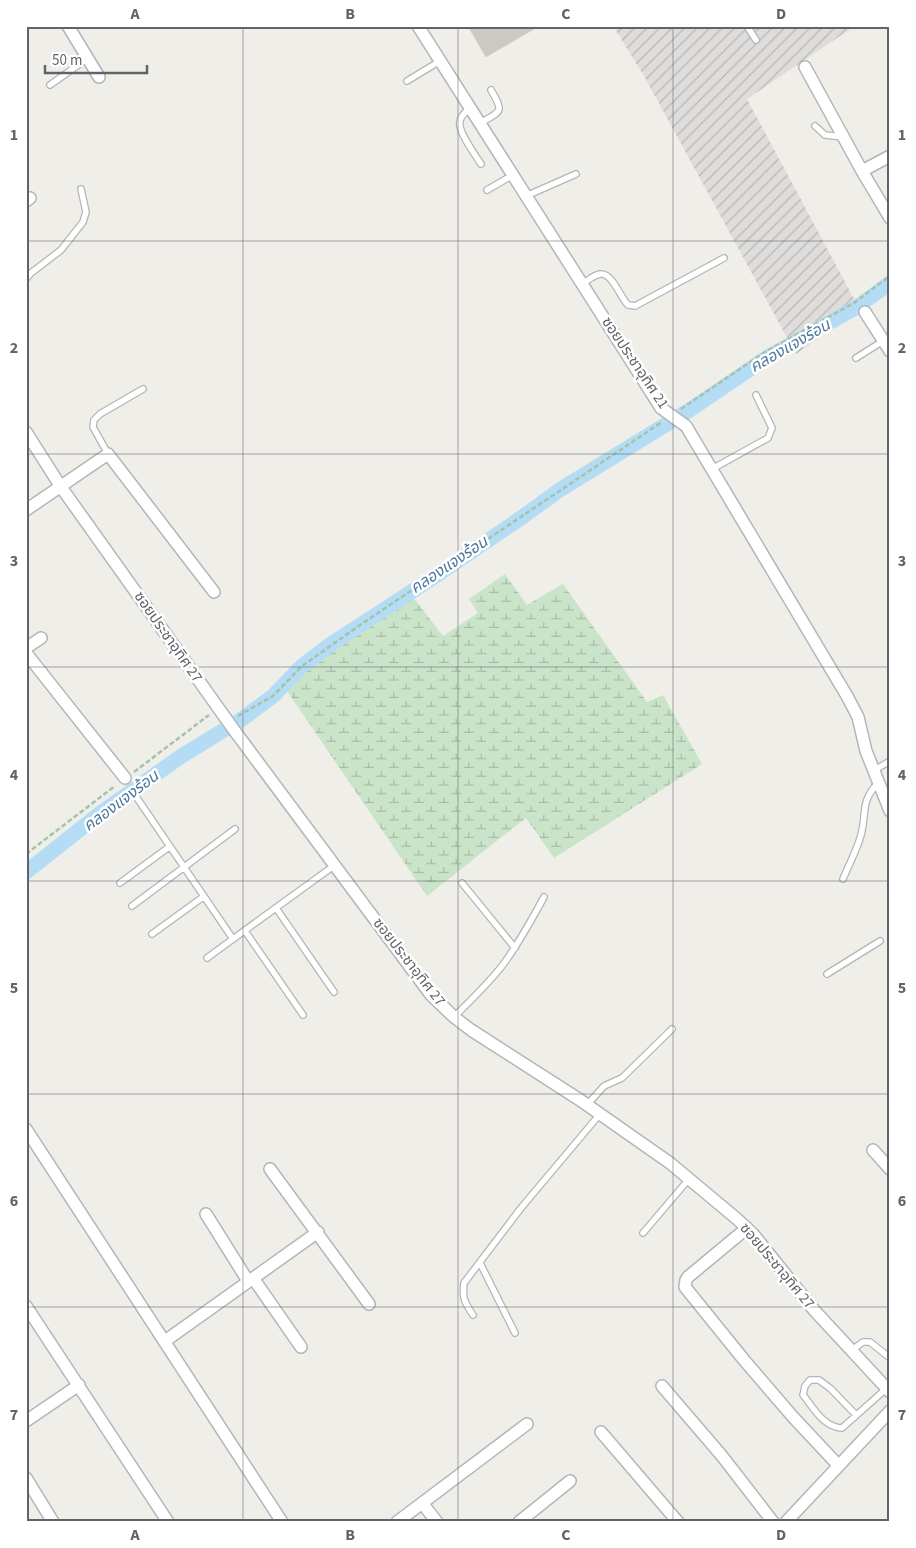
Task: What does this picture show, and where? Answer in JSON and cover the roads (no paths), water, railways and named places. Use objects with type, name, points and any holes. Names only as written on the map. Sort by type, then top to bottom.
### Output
[{"type":"street","points":[[68,26],[99,77]]},
{"type":"street","name":"ซอยประชาอุทิศ 21","points":[[418,26],[662,408],[686,426],[712,469],[858,717],[866,751],[890,811]]},
{"type":"street","points":[[806,67],[862,171],[890,218]]},
{"type":"street","points":[[862,171],[890,156]]},
{"type":"street","points":[[865,312],[887,346]]},
{"type":"street","name":"ซอยประชาอุทิศ 27","points":[[26,432],[61,487],[231,726],[431,995],[471,1030],[587,1105],[670,1163],[747,1228],[814,1310],[888,1390]]},
{"type":"street","points":[[26,510],[108,454],[214,592]]},
{"type":"street","points":[[26,648],[41,638]]},
{"type":"street","points":[[26,653],[125,778]]},
{"type":"street","points":[[26,1129],[282,1522]]},
{"type":"street","points":[[873,1150],[890,1169]]},
{"type":"street","points":[[270,1169],[369,1304]]},
{"type":"street","points":[[206,1214],[250,1279],[301,1347]]},
{"type":"street","points":[[747,1228],[688,1277],[685,1287],[744,1360],[793,1417],[838,1465]]},
{"type":"street","points":[[165,1342],[250,1279],[318,1232]]},
{"type":"street","points":[[26,1306],[168,1522]]},
{"type":"street","points":[[26,1421],[79,1385]]},
{"type":"street","points":[[662,1386],[722,1456],[773,1522]]},
{"type":"street","points":[[786,1522],[890,1411]]},
{"type":"street","points":[[397,1522],[527,1424]]},
{"type":"street","points":[[601,1432],[678,1522]]},
{"type":"street","points":[[26,1478],[53,1522]]},
{"type":"street","points":[[518,1522],[570,1481]]},
{"type":"street","points":[[422,1503],[437,1522]]},
{"type":"lane","points":[[748,26],[756,40]]},
{"type":"lane","points":[[50,86],[88,58]]},
{"type":"lane","points":[[407,81],[440,60]]},
{"type":"lane","points":[[480,123],[497,114],[499,110],[500,105],[491,90]]},
{"type":"lane","points":[[470,107],[461,117],[459,122],[460,129],[481,164]]},
{"type":"lane","points":[[815,126],[825,135],[844,137]]},
{"type":"lane","points":[[526,196],[576,174]]},
{"type":"lane","points":[[487,190],[513,175]]},
{"type":"lane","points":[[26,279],[30,273],[61,250],[83,222],[86,212],[81,189]]},
{"type":"lane","points":[[582,284],[598,274],[605,274],[611,279],[623,300],[628,305],[635,306],[724,258]]},
{"type":"lane","points":[[856,358],[887,346]]},
{"type":"lane","points":[[108,454],[93,427],[94,420],[100,414],[143,389]]},
{"type":"lane","points":[[712,469],[768,438],[771,434],[772,428],[756,395]]},
{"type":"lane","points":[[874,771],[890,760]]},
{"type":"lane","points":[[843,879],[857,848],[864,820],[866,800],[870,791],[878,783]]},
{"type":"lane","points":[[137,798],[233,940]]},
{"type":"lane","points":[[132,906],[235,829]]},
{"type":"lane","points":[[120,883],[169,847]]},
{"type":"lane","points":[[207,958],[335,865]]},
{"type":"lane","points":[[462,883],[514,948]]},
{"type":"lane","points":[[152,934],[203,897]]},
{"type":"lane","points":[[454,1017],[480,992],[501,967],[529,925],[544,897]]},
{"type":"lane","points":[[276,908],[334,992]]},
{"type":"lane","points":[[245,931],[302,1015]]},
{"type":"lane","points":[[827,974],[880,941]]},
{"type":"lane","points":[[587,1105],[604,1086],[622,1078],[672,1029]]},
{"type":"lane","points":[[473,1315],[463,1295],[464,1284],[520,1208],[600,1114]]},
{"type":"lane","points":[[643,1234],[689,1179]]},
{"type":"lane","points":[[480,1263],[515,1333]]},
{"type":"lane","points":[[852,1350],[863,1342],[870,1342],[890,1358]]},
{"type":"lane","points":[[856,1415],[831,1389],[819,1380],[810,1380],[805,1386],[803,1395],[824,1422],[834,1428],[842,1428],[888,1390]]},
{"type":"waterway","name":"คลองแจงร้อน","points":[[26,872],[102,812],[180,757],[242,719],[273,696],[302,666],[331,644],[431,579],[561,489],[688,411],[768,357],[857,307],[890,283]]}]
